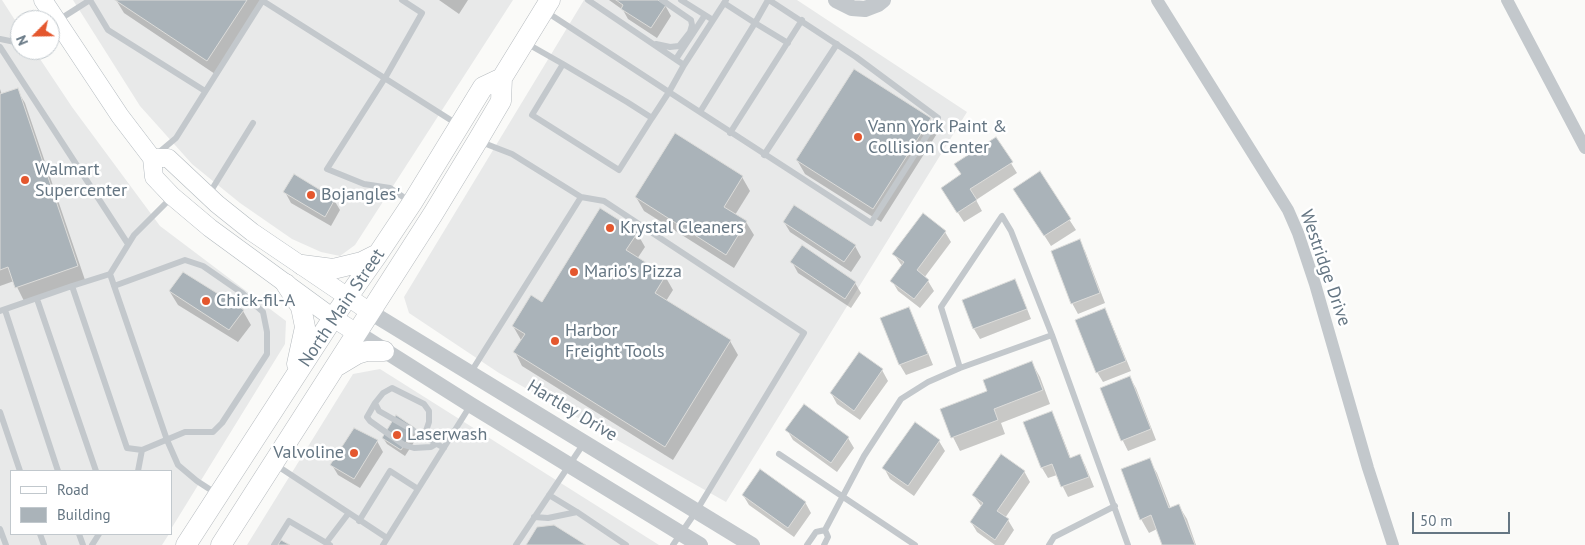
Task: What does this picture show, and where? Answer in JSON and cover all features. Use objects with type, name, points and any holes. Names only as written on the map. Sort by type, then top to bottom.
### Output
[{"type":"main road","name":"North Main Street","points":[[221,545],[433,214],[478,140],[501,101],[502,78],[547,5]]},
{"type":"main road","points":[[60,34],[152,158],[154,177],[172,196],[210,228],[333,318],[357,333]]},
{"type":"main road","name":"North Main Street","points":[[186,545],[292,380],[412,202],[484,87],[502,78]]},
{"type":"main road","points":[[463,121],[478,140]]},
{"type":"main road","points":[[152,158],[168,158],[252,232],[370,312]]},
{"type":"main road","points":[[302,265],[333,269],[362,262],[378,254]]},
{"type":"main road","points":[[286,284],[301,307],[304,328],[302,345],[292,380]]},
{"type":"main road","points":[[335,367],[357,354],[367,351],[384,351]]},
{"type":"street","points":[[841,3],[852,8],[865,9],[883,0]]},
{"type":"street","name":"Westridge Drive","points":[[1157,0],[1288,210],[1298,233],[1315,284],[1368,468],[1394,545]]},
{"type":"street","points":[[1507,0],[1585,148]]},
{"type":"street","name":"Hartley Drive","points":[[370,312],[752,545]]},
{"type":"street","points":[[357,333],[569,465],[676,539],[700,545]]},
{"type":"lane","points":[[60,19],[90,0],[108,30],[205,91]]},
{"type":"lane","points":[[402,0],[422,13],[385,78],[327,169],[364,184],[390,188],[412,202]]},
{"type":"lane","points":[[588,0],[684,65]]},
{"type":"lane","points":[[650,42],[670,47],[679,46],[690,32],[691,20],[662,0]]},
{"type":"lane","points":[[681,0],[713,20]]},
{"type":"lane","points":[[547,5],[669,92],[871,223],[938,118],[856,57],[769,0],[700,112]]},
{"type":"lane","points":[[152,158],[176,138],[263,1],[385,78],[463,121]]},
{"type":"lane","points":[[563,64],[532,115],[619,170],[725,1],[788,44]]},
{"type":"lane","points":[[676,59],[705,15]]},
{"type":"lane","points":[[730,132],[802,20]]},
{"type":"lane","points":[[525,42],[652,118]]},
{"type":"lane","points":[[764,155],[837,44]]},
{"type":"lane","points":[[0,47],[128,244]]},
{"type":"lane","points":[[208,195],[253,123]]},
{"type":"lane","points":[[478,140],[512,154],[581,197],[604,201],[804,333],[697,510],[676,539]]},
{"type":"lane","points":[[58,470],[2,311],[110,274],[134,234],[172,196]]},
{"type":"lane","points":[[470,374],[581,197]]},
{"type":"lane","points":[[960,368],[941,308],[1002,216],[1011,231],[1052,335],[1128,545]]},
{"type":"lane","points":[[72,286],[127,448],[142,450],[185,432],[213,432],[222,423],[267,354],[267,332],[263,312],[242,293],[203,266],[185,260],[114,286]]},
{"type":"lane","points":[[110,274],[167,440],[178,465],[197,481],[218,494]]},
{"type":"lane","points":[[37,299],[96,470]]},
{"type":"lane","points":[[807,545],[816,532],[825,530],[864,456],[901,399],[928,382],[960,368],[1052,335]]},
{"type":"lane","points":[[424,437],[429,422],[429,412],[424,404],[392,388],[383,393],[367,417],[404,445],[414,448],[431,447],[436,444]]},
{"type":"lane","points":[[375,403],[378,411],[444,448]]},
{"type":"lane","points":[[383,545],[471,405]]},
{"type":"lane","points":[[0,412],[20,470]]},
{"type":"lane","points":[[516,545],[585,442]]},
{"type":"lane","points":[[138,470],[142,450]]},
{"type":"lane","points":[[779,454],[915,545]]},
{"type":"lane","points":[[273,463],[387,538]]},
{"type":"lane","points":[[359,521],[390,471],[418,489]]},
{"type":"lane","points":[[549,495],[626,545]]},
{"type":"lane","points":[[1049,545],[1054,537],[1115,506]]},
{"type":"lane","points":[[534,517],[548,518],[577,512]]},
{"type":"lane","points":[[274,545],[289,521],[328,544],[348,514]]},
{"type":"lane","points":[[0,529],[6,545]]},
{"type":"lane","points":[[824,545],[828,537],[825,530]]},
{"type":"shaded area","points":[[0,0],[2,0],[10,12],[10,60],[41,60],[72,107],[160,226],[286,321],[285,344],[172,527],[172,470],[10,470],[10,535],[168,535],[162,545],[0,545]]},
{"type":"shaded area","points":[[73,0],[513,0],[355,245],[340,256],[321,252],[292,239],[240,203],[192,164],[140,106]]},
{"type":"shaded area","points":[[584,0],[797,0],[967,112],[726,502],[499,373],[409,313],[404,297]]},
{"type":"shaded area","points":[[380,369],[659,545],[247,545],[353,374]]},
{"type":"building","points":[[115,0],[247,0],[207,61]]},
{"type":"building","points":[[616,0],[658,0],[666,5],[651,28],[621,9],[623,5]]},
{"type":"building","points":[[854,69],[931,118],[873,209],[796,160]]},
{"type":"building","name":"Walmart Supercenter","points":[[18,88],[78,266],[15,288],[8,267],[0,270],[0,94]]},
{"type":"building","points":[[675,133],[743,176],[724,207],[747,221],[726,255],[635,197]]},
{"type":"building","points":[[996,137],[1013,162],[970,189],[977,200],[957,213],[941,188],[961,174],[954,164]]},
{"type":"building","points":[[1040,171],[1071,219],[1044,236],[1013,189]]},
{"type":"building","points":[[294,174],[335,199],[325,217],[283,192]]},
{"type":"building","points":[[794,205],[856,245],[844,262],[783,222]]},
{"type":"building","points":[[600,208],[638,232],[626,250],[666,275],[655,293],[731,340],[665,447],[513,352],[525,334],[512,326],[531,295],[542,302]]},
{"type":"building","points":[[923,213],[946,231],[917,270],[929,280],[914,299],[890,281],[904,262],[892,254]]},
{"type":"building","points":[[1080,239],[1100,293],[1071,304],[1051,251]]},
{"type":"building","points":[[802,245],[856,282],[845,299],[790,262]]},
{"type":"building","name":"Chick-fil-A","points":[[183,272],[244,310],[229,330],[169,291]]},
{"type":"building","points":[[1015,279],[1027,309],[973,329],[962,300]]},
{"type":"building","points":[[909,307],[928,354],[899,365],[880,318]]},
{"type":"building","points":[[1105,308],[1126,361],[1096,373],[1075,320]]},
{"type":"building","points":[[859,352],[883,369],[854,411],[830,393]]},
{"type":"building","points":[[1032,361],[1043,390],[994,409],[998,420],[951,438],[940,409],[987,391],[983,380]]},
{"type":"building","points":[[1130,376],[1151,429],[1121,441],[1100,388]]},
{"type":"building","points":[[804,404],[849,437],[831,463],[785,430]]},
{"type":"building","points":[[1052,411],[1070,458],[1080,454],[1089,477],[1061,487],[1052,464],[1041,468],[1023,422]]},
{"type":"building","name":"Laserwash","points":[[396,415],[415,428],[401,450],[382,438]]},
{"type":"building","points":[[915,422],[940,440],[908,486],[882,468]]},
{"type":"building","name":"Valvoline","points":[[354,428],[378,440],[354,479],[330,465]]},
{"type":"building","points":[[1001,454],[1025,471],[997,511],[1009,519],[995,540],[970,522],[983,503],[972,495]]},
{"type":"building","points":[[1150,458],[1169,508],[1179,504],[1195,545],[1162,545],[1151,515],[1140,520],[1121,469]]},
{"type":"building","points":[[760,469],[806,502],[788,528],[742,495]]},
{"type":"building","points":[[554,525],[586,545],[526,545],[537,527]]},
{"type":"building","points":[[281,540],[290,545],[278,545]]},
{"type":"place","name":"Vann York Paint & Collision Center","points":[[858,137]]},
{"type":"place","name":"Walmart Supercenter","points":[[25,180]]},
{"type":"place","name":"Bojangles'","points":[[311,195]]},
{"type":"place","name":"Krystal Cleaners","points":[[610,228]]},
{"type":"place","name":"Mario's Pizza","points":[[574,272]]},
{"type":"place","name":"Chick-fil-A","points":[[206,301]]},
{"type":"place","name":"Harbor Freight Tools","points":[[555,341]]},
{"type":"place","name":"Laserwash","points":[[397,435]]},
{"type":"place","name":"Valvoline","points":[[354,453]]}]
